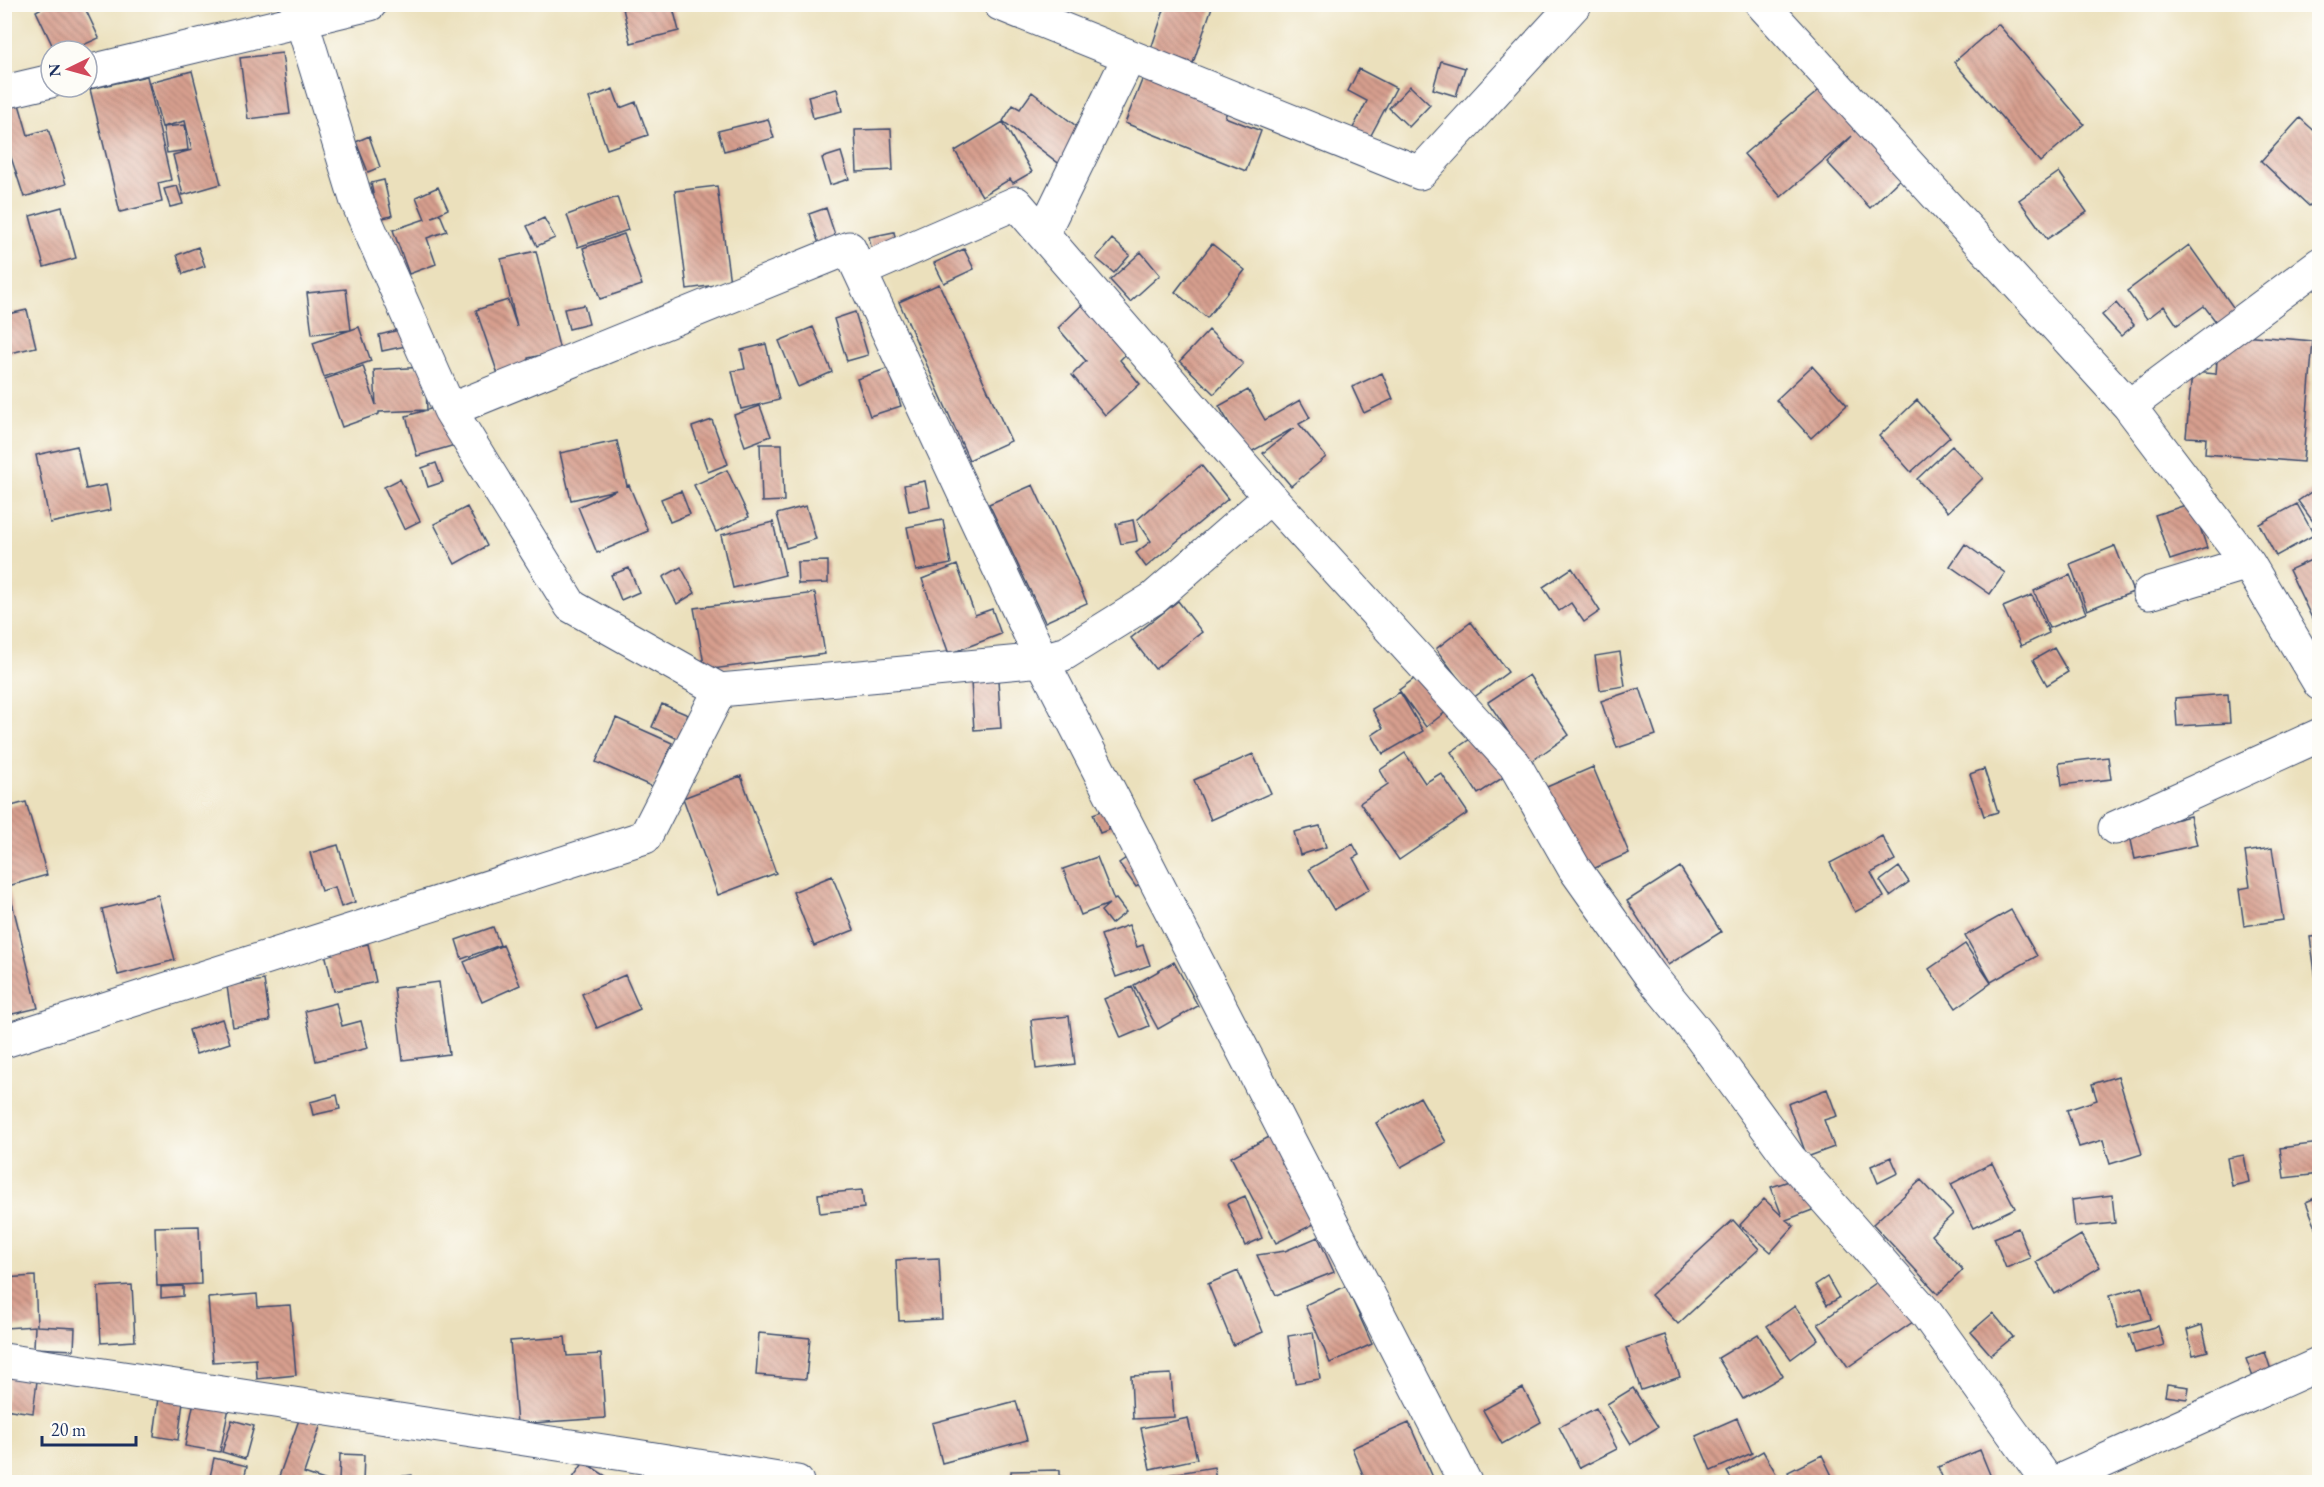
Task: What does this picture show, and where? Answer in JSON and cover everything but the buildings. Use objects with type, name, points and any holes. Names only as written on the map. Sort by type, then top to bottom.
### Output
[{"type":"street","points":[[99,69],[370,4]]},
{"type":"street","points":[[1000,4],[1419,173],[1575,4]]},
{"type":"street","points":[[1762,4],[2129,405],[2248,563],[2319,684]]},
{"type":"street","points":[[302,22],[356,199],[450,410],[571,606],[720,690],[1041,660],[1064,654],[1155,598],[1270,496]]},
{"type":"street","points":[[1043,233],[1129,57]]},
{"type":"street","points":[[4,92],[39,84]]},
{"type":"street","points":[[860,271],[1016,203],[1270,496],[1515,765],[1575,868],[1650,975],[1700,1036],[1791,1159],[1926,1313],[2048,1482]]},
{"type":"street","points":[[450,410],[849,248],[1041,660],[1465,1482]]},
{"type":"street","points":[[2129,405],[2319,264]]},
{"type":"street","points":[[2149,593],[2248,563]]},
{"type":"street","points":[[4,1041],[645,837],[720,690]]},
{"type":"street","points":[[2115,828],[2319,735]]},
{"type":"street","points":[[4,1360],[637,1469],[797,1482]]},
{"type":"street","points":[[2075,1479],[2319,1364]]}]
